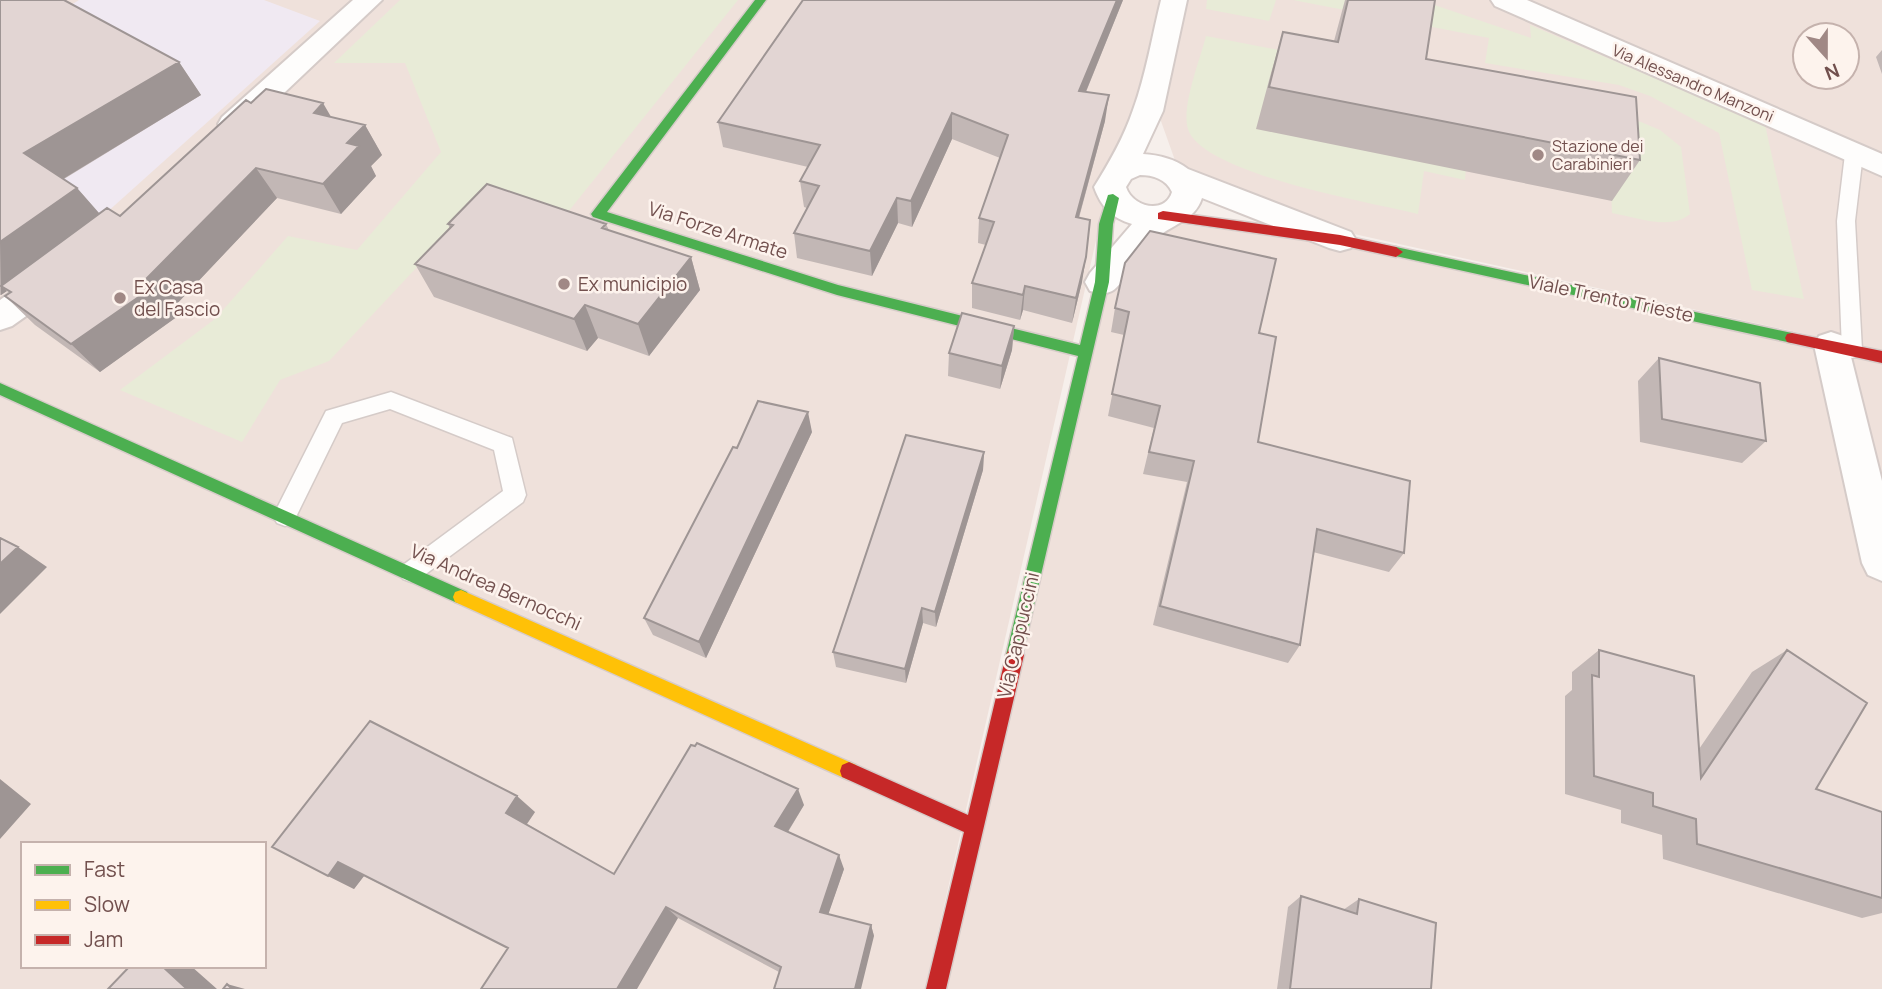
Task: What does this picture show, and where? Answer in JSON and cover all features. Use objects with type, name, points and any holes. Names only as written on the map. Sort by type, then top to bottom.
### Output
[{"type":"street","points":[[216,140],[369,0]]},
{"type":"street","name":"Via Forze Armate","points":[[761,0],[598,214],[837,290],[1085,352]]},
{"type":"street","name":"Via Cappuccini","points":[[936,989],[1102,282],[1106,224],[1129,150],[1148,111],[1174,0]]},
{"type":"street","name":"Via Alessandro Manzoni","points":[[1513,5],[1882,166]]},
{"type":"street","points":[[1148,111],[1162,154],[1186,185],[1189,194],[1186,203],[1178,211],[1165,216],[1139,216],[1129,212],[1119,184],[1147,164],[1176,174]]},
{"type":"street","name":"Viale Trento Trieste","points":[[1176,174],[1340,240]]},
{"type":"street","name":"Via Cappuccini","points":[[1102,282],[1134,239],[1165,216]]},
{"type":"street","name":"Viale Trento Trieste","points":[[1165,216],[1340,240],[1882,357]]},
{"type":"street","points":[[0,317],[83,257]]},
{"type":"street","points":[[1841,347],[1882,563]]},
{"type":"street","name":"Via Andrea Bernocchi","points":[[0,389],[973,827]]},
{"type":"lane","points":[[1841,347],[1846,221],[1854,154]]},
{"type":"lane","points":[[285,516],[334,417],[391,400],[504,443],[515,495],[411,572]]},
{"type":"shaded area","points":[[0,0],[1166,0],[1143,109],[1106,197],[925,989],[0,989]]},
{"type":"shaded area","points":[[79,0],[264,0],[320,21],[76,240],[16,40]]},
{"type":"shaded area","points":[[1183,0],[1882,0],[1882,351],[1345,232],[1177,166],[1157,110]]},
{"type":"shaded area","points":[[1165,222],[1338,245],[1882,362],[1882,989],[946,989],[1107,287]]},
{"type":"green space","points":[[400,0],[738,0],[568,212],[492,187],[329,361],[280,380],[242,442],[120,390],[215,319],[288,236],[357,250],[441,152],[405,63],[334,63]]},
{"type":"green space","points":[[1207,0],[1276,0],[1269,21],[1206,9]]},
{"type":"green space","points":[[1293,0],[1420,0],[1531,38],[1530,25],[1765,125],[1804,299],[1752,290],[1719,133],[1650,96],[1619,85],[1485,63],[1489,38]]},
{"type":"green space","points":[[1206,36],[1506,94],[1470,112],[1465,180],[1424,171],[1418,214],[1329,194],[1255,173],[1224,160],[1200,145],[1188,129],[1187,109]]},
{"type":"green space","points":[[1559,105],[1641,122],[1660,130],[1681,147],[1690,214],[1673,222],[1663,222],[1612,213],[1609,138]]},
{"type":"building","points":[[0,0],[64,0],[179,62],[24,153],[77,188],[0,242]]},
{"type":"building","points":[[803,0],[1117,0],[1079,91],[1109,95],[1076,217],[1090,220],[1086,257],[1076,298],[1025,286],[1023,295],[972,283],[994,222],[979,218],[1008,135],[952,113],[911,201],[897,198],[870,251],[794,233],[819,186],[800,181],[820,145],[718,122]]},
{"type":"building","points":[[1348,0],[1435,0],[1426,59],[1636,97],[1640,160],[1269,87],[1283,32],[1338,42]]},
{"type":"building","points":[[266,89],[323,103],[314,113],[365,125],[347,143],[359,146],[323,184],[256,168],[144,281],[153,287],[71,344],[5,296],[11,292],[1,286],[107,208],[120,216],[246,100],[251,103]]},
{"type":"building","points":[[487,184],[606,224],[602,228],[691,257],[638,324],[585,305],[574,319],[415,264],[453,225],[448,224]]},
{"type":"building","points":[[1150,231],[1276,259],[1259,333],[1276,337],[1258,442],[1410,481],[1404,553],[1317,529],[1300,645],[1160,606],[1194,461],[1149,452],[1160,406],[1112,394],[1129,312],[1115,308],[1125,263]]},
{"type":"building","points":[[962,313],[1014,326],[1002,366],[949,353]]},
{"type":"building","points":[[1659,358],[1760,383],[1766,441],[1662,419]]},
{"type":"building","points":[[758,401],[808,412],[699,642],[644,618],[733,447],[737,448]]},
{"type":"building","points":[[906,435],[984,452],[935,612],[922,608],[905,669],[833,652]]},
{"type":"building","points":[[0,538],[18,547],[0,564]]},
{"type":"building","points":[[1599,650],[1694,676],[1701,778],[1787,650],[1867,703],[1816,789],[1882,812],[1882,898],[1697,844],[1696,819],[1653,806],[1653,793],[1594,776],[1592,675],[1599,677]]},
{"type":"building","points":[[370,721],[517,796],[506,813],[614,874],[691,745],[695,746],[697,743],[798,789],[775,826],[839,855],[820,912],[871,925],[855,989],[774,989],[781,967],[666,907],[617,989],[481,989],[508,948],[338,862],[328,876],[272,847]]},
{"type":"building","points":[[1301,896],[1357,914],[1359,899],[1436,923],[1431,989],[1290,989]]},
{"type":"building","points":[[128,968],[164,968],[187,989],[108,989]]},
{"type":"traffic: fast","points":[[761,0],[598,214],[837,290],[1085,352]]},
{"type":"traffic: fast","points":[[1015,655],[1102,282],[1106,224],[1113,198]]},
{"type":"traffic: fast","points":[[1396,252],[1792,338]]},
{"type":"traffic: fast","points":[[0,389],[461,597]]},
{"type":"traffic: slow","points":[[461,597],[849,771]]},
{"type":"traffic: jam","points":[[1163,216],[1340,240],[1396,252]]},
{"type":"traffic: jam","points":[[1792,338],[1882,357]]},
{"type":"traffic: jam","points":[[936,989],[1015,655]]},
{"type":"traffic: jam","points":[[849,771],[973,827]]},
{"type":"place","name":"Stazione dei Carabinieri","points":[[1538,155]]},
{"type":"place","name":"Ex municipio","points":[[564,284]]},
{"type":"place","name":"Ex Casa del Fascio","points":[[120,298]]}]
